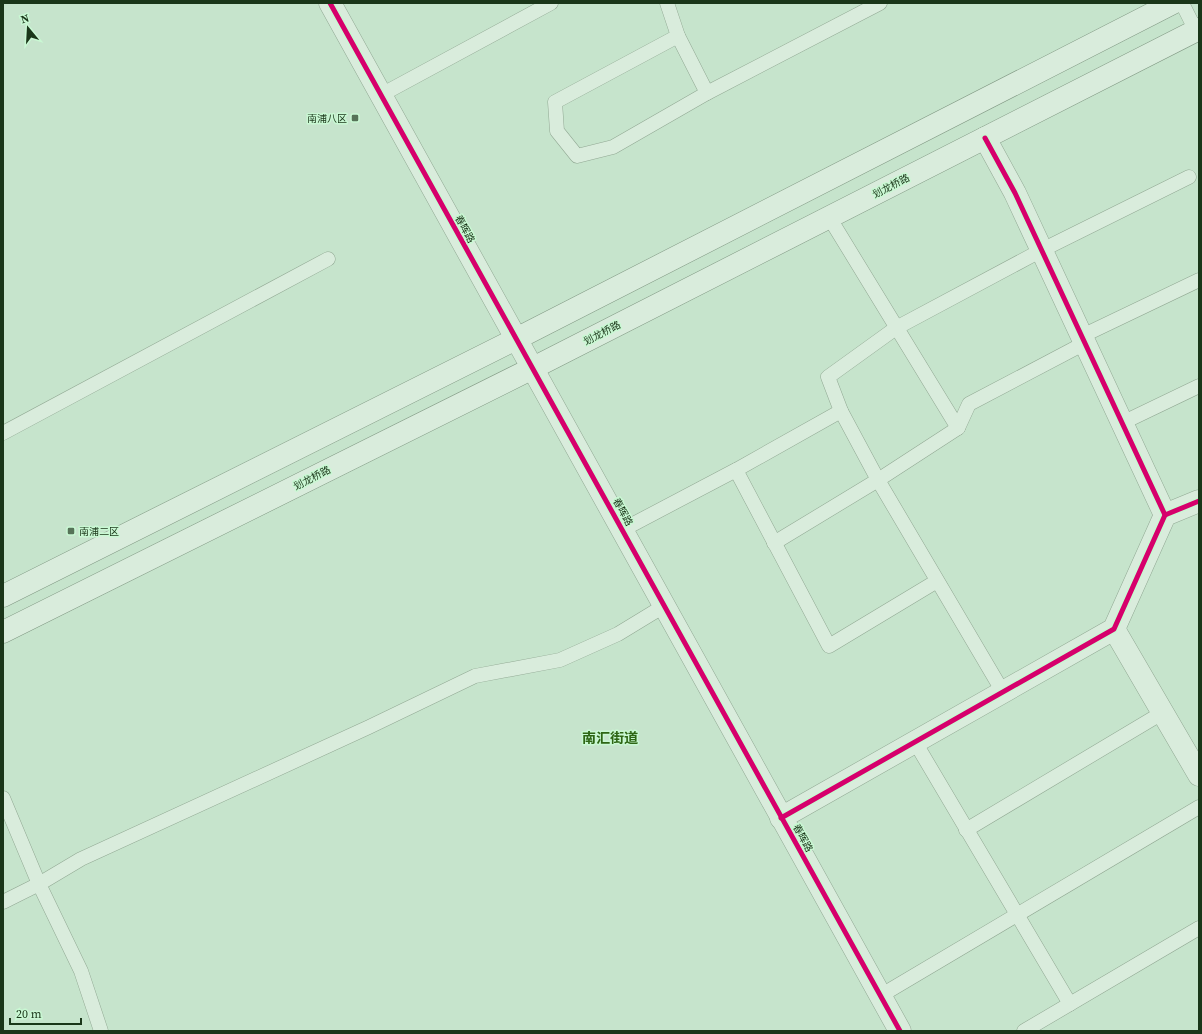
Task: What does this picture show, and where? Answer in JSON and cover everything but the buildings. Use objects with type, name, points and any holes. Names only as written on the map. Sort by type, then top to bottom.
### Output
[{"type":"main road","name":"春晖路","points":[[330,3],[900,1031]]},
{"type":"main road","points":[[3,596],[516,339],[1173,3]]},
{"type":"main road","name":"划龙桥路","points":[[3,632],[533,368],[985,138],[1198,32]]},
{"type":"main road","points":[[985,138],[1015,193],[1165,515]]},
{"type":"main road","points":[[781,818],[1114,630],[1165,515],[1199,501]]},
{"type":"main road","points":[[1114,630],[1199,775]]},
{"type":"lane","points":[[381,95],[551,3]]},
{"type":"lane","points":[[667,3],[678,36],[707,93]]},
{"type":"lane","points":[[678,36],[555,102],[557,131],[577,156],[614,147],[707,93],[880,3]]},
{"type":"lane","points":[[1182,3],[1198,32]]},
{"type":"lane","points":[[1003,692],[878,480],[841,411],[828,377],[896,328],[1042,250],[1189,177]]},
{"type":"lane","points":[[829,217],[958,428]]},
{"type":"lane","points":[[3,433],[328,259]]},
{"type":"lane","points":[[774,543],[878,480],[958,428],[969,404],[1083,340],[1199,280]]},
{"type":"lane","points":[[1122,423],[1199,386]]},
{"type":"lane","points":[[622,530],[736,470],[841,411]]},
{"type":"lane","points":[[736,470],[829,646],[937,580]]},
{"type":"lane","points":[[3,902],[39,884],[81,859],[369,727],[476,676],[560,660],[618,634],[664,606]]},
{"type":"lane","points":[[966,830],[1162,713]]},
{"type":"lane","points":[[914,742],[1070,1004]]},
{"type":"lane","points":[[3,798],[39,884],[81,971],[101,1031]]},
{"type":"lane","points":[[880,996],[1199,807]]},
{"type":"lane","points":[[1024,1031],[1199,928]]},
{"type":"cycle path","points":[[330,3],[900,1031]]},
{"type":"cycle path","points":[[985,138],[1015,193],[1165,515]]},
{"type":"cycle path","points":[[781,818],[1114,629],[1165,515],[1199,501]]},
{"type":"place","name":"南浦八区","points":[[355,118]]},
{"type":"place","name":"南浦二区","points":[[71,531]]},
{"type":"district","name":"南汇街道","points":[[610,738]]}]
